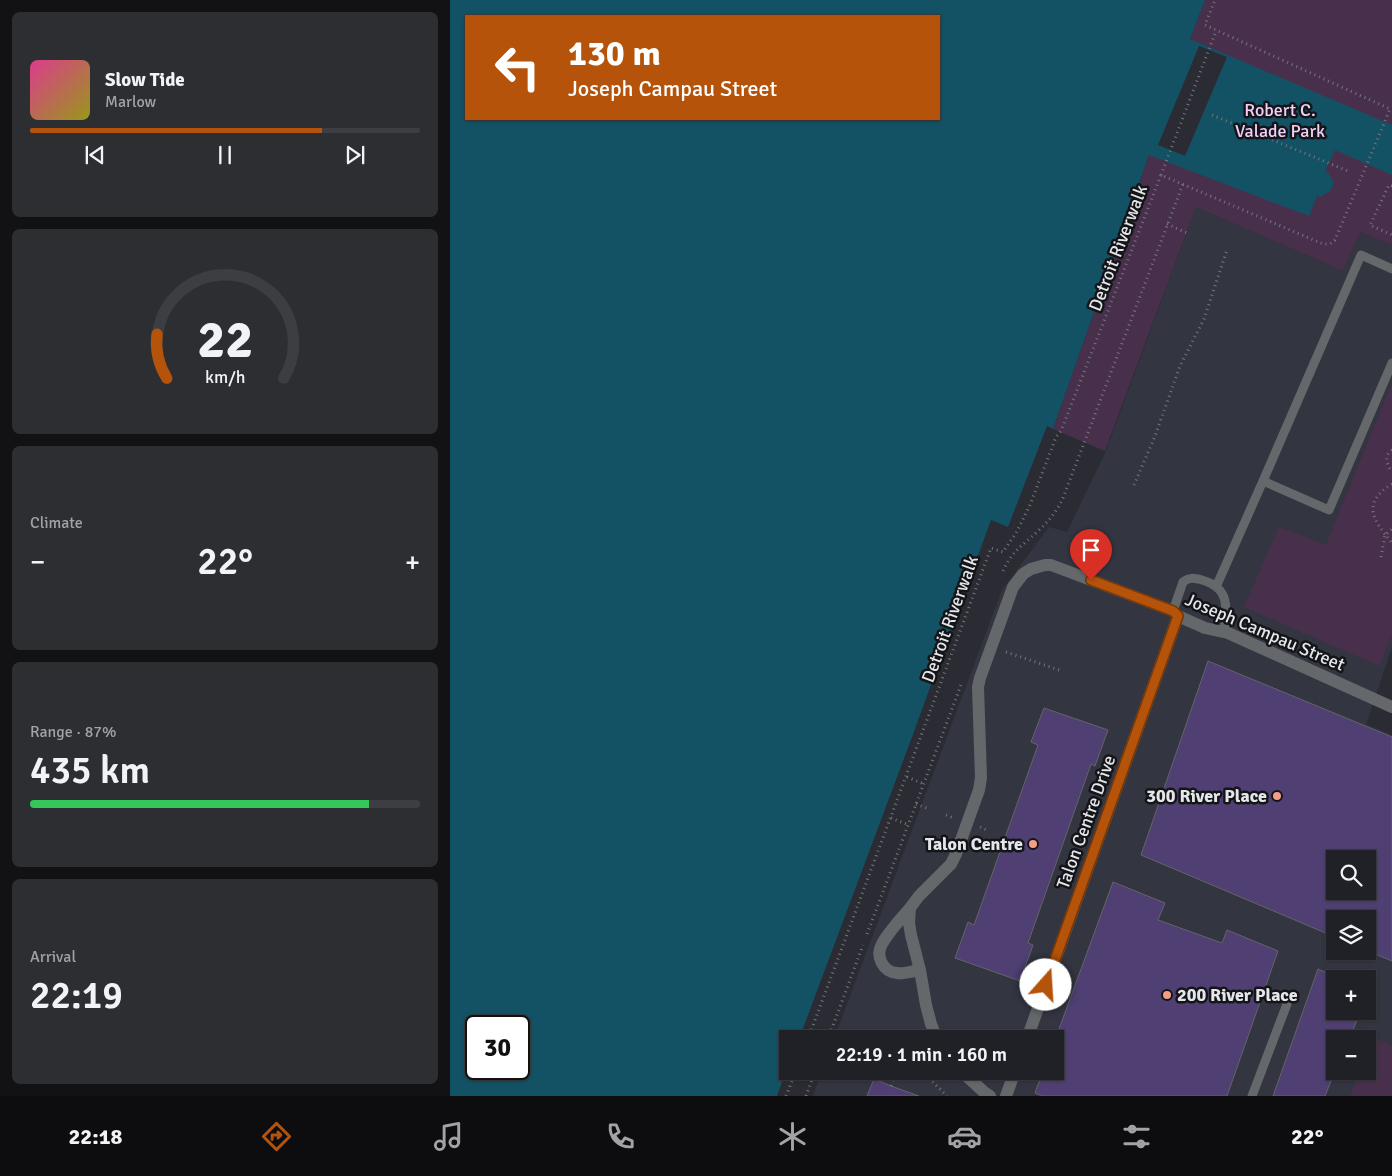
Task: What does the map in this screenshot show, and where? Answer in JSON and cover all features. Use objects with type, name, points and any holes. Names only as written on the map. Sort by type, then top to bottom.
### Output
[{"type":"street","name":"Joseph Campau Street","points":[[991,646],[1013,587],[1023,574],[1031,569],[1039,566],[1051,566],[1175,614],[1205,628],[1224,631],[1391,704]]},
{"type":"street","name":"Talon Centre Drive","points":[[1030,1030],[1175,614]]},
{"type":"street","points":[[920,970],[901,973],[890,972],[881,964],[879,958],[880,946],[919,896],[951,864],[956,854],[979,790],[981,778],[978,687],[991,646]]},
{"type":"street","points":[[910,908],[909,923],[911,935],[933,1030]]},
{"type":"street","points":[[971,1080],[990,1096]]},
{"type":"street","points":[[1006,1096],[1012,1080]]},
{"type":"lane","points":[[1216,587],[1361,255],[1392,269]]},
{"type":"lane","points":[[1263,481],[1329,510],[1392,363]]},
{"type":"lane","points":[[1175,614],[1183,582],[1193,578],[1200,579],[1222,592],[1226,613],[1224,631]]},
{"type":"lane","points":[[1252,1096],[1290,996]]},
{"type":"path","points":[[1215,0],[1205,25],[1390,109]]},
{"type":"path","name":"Detroit Riverwalk","points":[[811,1030],[991,548],[1003,552],[1016,533],[1030,506],[1162,175],[1216,30]]},
{"type":"path","name":"Detroit Riverwalk","points":[[1162,175],[1323,244],[1330,244],[1335,240],[1392,104]]},
{"type":"path","points":[[1212,115],[1348,170]]},
{"type":"path","points":[[1392,186],[1389,185],[1370,225],[1392,235]]},
{"type":"path","points":[[1167,224],[1187,233]]},
{"type":"path","points":[[1134,485],[1155,436],[1180,366],[1204,320],[1227,250]]},
{"type":"path","points":[[1392,450],[1388,454],[1387,459],[1390,469],[1392,469]]},
{"type":"path","points":[[1392,484],[1374,500],[1372,508],[1376,522],[1392,543]]},
{"type":"path","points":[[1380,557],[1385,535],[1392,529]]},
{"type":"path","points":[[1003,552],[1013,562]]},
{"type":"path","points":[[991,646],[1062,671]]},
{"type":"path","points":[[907,777],[924,784]]},
{"type":"path","points":[[916,804],[929,809]]},
{"type":"path","points":[[891,818],[909,825]]},
{"type":"path","points":[[786,1096],[792,1080]]},
{"type":"path","points":[[806,1096],[812,1080]]},
{"type":"path","points":[[891,1086],[893,1080]]},
{"type":"path","points":[[931,1080],[947,1096]]},
{"type":"shaded area","points":[[1196,207],[1343,271],[1360,232],[1392,245],[1392,647],[1366,724],[1392,735],[1392,1096],[813,1096],[819,1080],[1064,1080],[1064,1030],[837,1030],[1002,590],[1049,527],[1067,532],[1106,451]]},
{"type":"green space","name":"Robert C. Valade Park","points":[[1205,0],[1392,0],[1392,245],[1360,232],[1343,271],[1196,207],[1105,451],[1053,429]]},
{"type":"green space","points":[[1392,383],[1392,632],[1380,666],[1244,607],[1279,527],[1326,545]]},
{"type":"green space","points":[[1376,1039],[1392,1046],[1392,1096],[1350,1096],[1356,1080],[1376,1080]]},
{"type":"water","points":[[450,0],[1205,0],[1190,39],[1392,125],[1392,175],[1335,150],[1325,171],[1334,183],[1330,191],[1320,197],[1317,196],[1309,216],[1149,155],[1053,429],[1047,426],[1008,527],[991,520],[802,1030],[779,1030],[779,1080],[783,1080],[777,1096],[450,1096]]},
{"type":"pier","points":[[1199,46],[1227,57],[1185,156],[1158,145]]},
{"type":"building","name":"300 River Place","points":[[1208,661],[1392,737],[1392,961],[1376,954],[1376,910],[1326,910],[1326,933],[1141,855]]},
{"type":"building","name":"Talon Centre","points":[[1044,708],[1108,730],[1095,766],[1091,764],[1028,943],[1033,945],[1020,981],[955,958],[968,922],[974,925],[1038,745],[1031,742]]},
{"type":"building","name":"200 River Place","points":[[1113,882],[1165,903],[1158,920],[1222,943],[1227,930],[1278,951],[1227,1096],[1042,1096],[1035,1093],[1040,1080],[1064,1080],[1064,1030],[1059,1030]]},
{"type":"building","points":[[1318,969],[1326,973],[1326,1020],[1357,1020],[1353,1030],[1326,1030],[1326,1080],[1331,1080],[1325,1096],[1273,1096]]},
{"type":"building","points":[[874,1080],[876,1080],[919,1096],[867,1096]]},
{"type":"place","name":"300 River Place","points":[[1277,796]]},
{"type":"place","name":"Talon Centre","points":[[1033,844]]},
{"type":"place","name":"200 River Place","points":[[1167,995]]},
{"type":"route","points":[[1046,985],[1178,616],[1173,611],[1091,580]]}]
